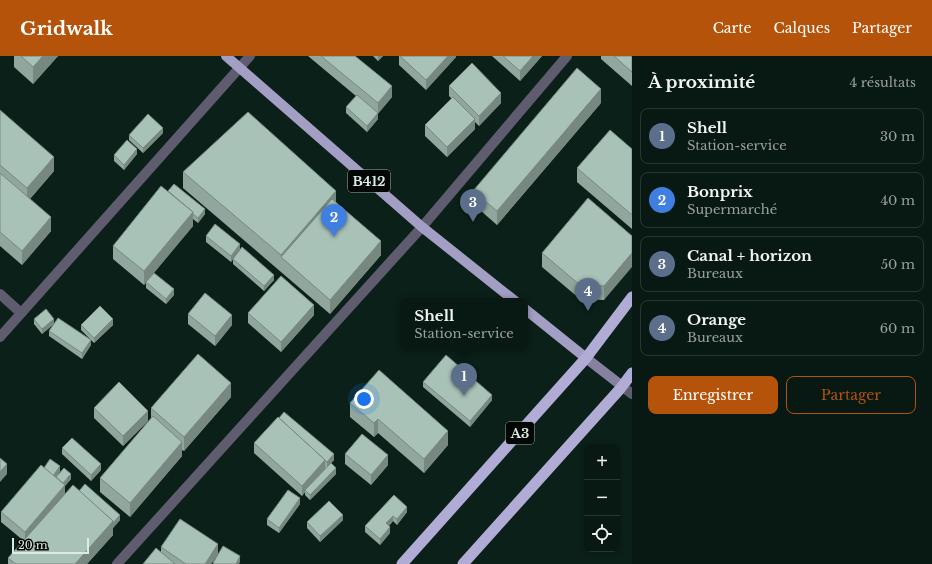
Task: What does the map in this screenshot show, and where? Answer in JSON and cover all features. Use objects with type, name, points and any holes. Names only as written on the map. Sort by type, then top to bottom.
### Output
[{"type":"highway","name":"A3","points":[[402,564],[586,358],[632,297]]},
{"type":"highway","points":[[462,564],[632,373]]},
{"type":"main road","name":"B412","points":[[226,56],[422,227],[511,298]]},
{"type":"main road","points":[[528,311],[622,386]]},
{"type":"street","points":[[0,337],[250,56]]},
{"type":"street","points":[[117,564],[422,227],[567,56]]},
{"type":"street","points":[[0,294],[21,313]]},
{"type":"street","points":[[622,386],[632,394]]},
{"type":"building","points":[[21,56],[43,56],[33,67]]},
{"type":"building","points":[[321,56],[355,56],[392,86],[378,103]]},
{"type":"building","points":[[400,56],[448,56],[426,80]]},
{"type":"building","points":[[503,56],[533,56],[520,71]]},
{"type":"building","points":[[614,56],[632,56],[632,72]]},
{"type":"building","points":[[472,63],[501,93],[479,116],[449,86]]},
{"type":"building","points":[[577,68],[601,89],[497,211],[473,191]]},
{"type":"building","points":[[357,95],[378,113],[367,126],[346,107]]},
{"type":"building","points":[[453,97],[475,119],[447,147],[425,125]]},
{"type":"building","points":[[0,110],[54,157],[27,188],[0,165]]},
{"type":"building","points":[[248,112],[336,191],[281,255],[183,172]]},
{"type":"building","points":[[148,114],[163,128],[143,148],[129,135]]},
{"type":"building","points":[[610,130],[632,149],[632,215],[577,168]]},
{"type":"building","points":[[127,140],[137,149],[124,165],[114,155]]},
{"type":"building","points":[[0,173],[51,217],[22,251],[0,232]]},
{"type":"building","points":[[174,184],[205,209],[198,218],[168,191]]},
{"type":"building","points":[[161,186],[193,212],[144,271],[113,246]]},
{"type":"building","points":[[588,198],[632,236],[632,253],[604,286],[580,285],[542,253]]},
{"type":"building","points":[[332,199],[381,241],[330,300],[281,257]]},
{"type":"building","points":[[215,224],[240,244],[231,256],[206,236]]},
{"type":"building","points":[[242,247],[274,275],[264,286],[233,259]]},
{"type":"building","points":[[154,273],[174,289],[166,299],[146,282]]},
{"type":"building","points":[[281,276],[314,305],[281,342],[248,313]]},
{"type":"building","points":[[205,293],[232,315],[215,336],[188,314]]},
{"type":"building","points":[[100,306],[113,319],[94,338],[81,325]]},
{"type":"building","points":[[46,309],[54,319],[42,329],[34,319]]},
{"type":"building","points":[[58,318],[91,340],[82,353],[49,331]]},
{"type":"building","points":[[198,354],[231,383],[184,437],[151,408]]},
{"type":"building","points":[[446,355],[492,395],[470,421],[423,382]]},
{"type":"building","points":[[379,370],[448,431],[424,459],[378,419],[374,423],[350,403]]},
{"type":"building","points":[[119,382],[148,411],[123,436],[94,408]]},
{"type":"building","points":[[284,412],[334,454],[327,462],[279,418]]},
{"type":"building","points":[[153,416],[182,442],[130,503],[100,478]]},
{"type":"building","points":[[278,417],[325,460],[302,486],[254,443]]},
{"type":"building","points":[[362,434],[388,455],[371,475],[345,454]]},
{"type":"building","points":[[72,438],[101,464],[91,475],[62,448]]},
{"type":"building","points":[[0,458],[7,464],[0,472]]},
{"type":"building","points":[[50,459],[60,466],[53,476],[44,468]]},
{"type":"building","points":[[331,463],[336,468],[310,495],[305,490]]},
{"type":"building","points":[[41,465],[65,485],[25,532],[1,512]]},
{"type":"building","points":[[64,468],[71,474],[63,483],[56,477]]},
{"type":"building","points":[[85,484],[120,515],[113,523],[113,521],[79,491]]},
{"type":"building","points":[[73,485],[113,521],[75,564],[16,564],[8,558]]},
{"type":"building","points":[[288,490],[300,498],[279,528],[267,519]]},
{"type":"building","points":[[394,495],[407,507],[397,519],[393,516],[386,523],[390,527],[380,539],[365,526]]},
{"type":"building","points":[[329,501],[343,515],[320,536],[307,522]]},
{"type":"building","points":[[180,519],[218,544],[205,564],[186,564],[161,547]]},
{"type":"building","points":[[223,546],[240,556],[236,564],[213,563]]},
{"type":"building","points":[[156,548],[175,564],[143,564]]},
{"type":"place","name":"Canal + horizon","points":[[473,222]]},
{"type":"place","name":"Bonprix","points":[[334,237]]},
{"type":"place","name":"Orange","points":[[588,311]]},
{"type":"place","name":"Shell","points":[[464,396]]}]
